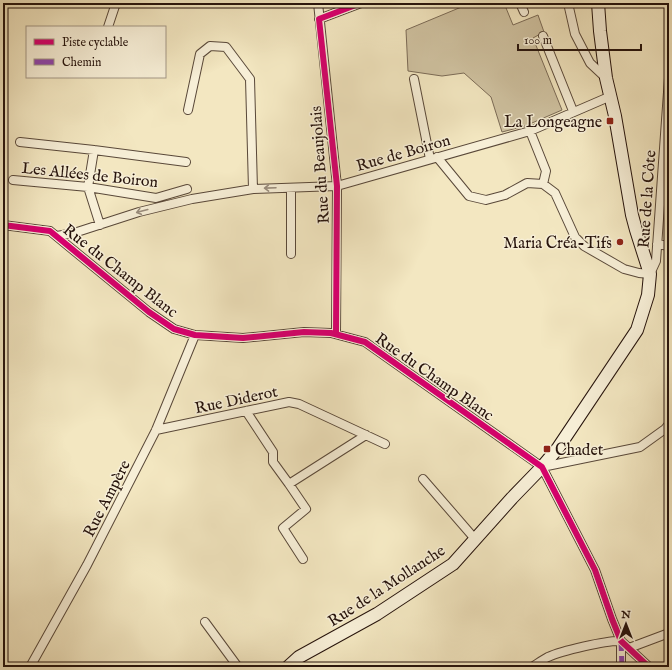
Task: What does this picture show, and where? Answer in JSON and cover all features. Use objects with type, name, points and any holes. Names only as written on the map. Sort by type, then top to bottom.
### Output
[{"type":"main road","points":[[598,3],[606,78],[611,96],[636,230],[650,274]]},
{"type":"main road","name":"Rue de la Mollanche","points":[[288,667],[299,657],[377,614],[453,564],[512,498],[542,468],[563,441],[637,330],[648,295],[650,274]]},
{"type":"street","points":[[108,26],[116,3]]},
{"type":"street","name":"Rue du Beaujolais","points":[[318,3],[337,186],[336,334]]},
{"type":"street","points":[[320,18],[361,3]]},
{"type":"street","points":[[520,3],[524,12]]},
{"type":"street","points":[[568,3],[575,34],[590,63],[606,78]]},
{"type":"street","points":[[543,36],[573,111]]},
{"type":"street","points":[[188,110],[200,54],[210,46],[226,48],[250,80],[254,189]]},
{"type":"street","name":"Rue de la Côte","points":[[650,274],[656,261],[669,78]]},
{"type":"street","points":[[414,79],[433,158],[469,196],[486,200],[505,195],[527,184],[543,184],[555,193],[574,237],[584,246],[624,270],[639,274],[650,274]]},
{"type":"street","name":"Rue de Boiron","points":[[57,236],[74,233],[139,212],[192,199],[254,189],[337,186],[530,131],[573,111],[611,96]]},
{"type":"street","points":[[530,131],[546,171],[543,184]]},
{"type":"street","points":[[20,142],[186,162]]},
{"type":"street","points":[[94,150],[88,187],[100,225]]},
{"type":"street","name":"Les Allées de Boiron","points":[[13,180],[88,187],[156,198],[187,189]]},
{"type":"street","points":[[291,188],[291,254]]},
{"type":"street","name":"Rue du Champ Blanc","points":[[3,225],[50,231],[149,312],[174,329],[195,335],[243,338],[304,332],[336,334],[365,342],[542,468]]},
{"type":"street","points":[[657,244],[669,246]]},
{"type":"street","name":"Rue Ampère","points":[[30,667],[87,565],[156,430],[195,335]]},
{"type":"street","name":"Rue Diderot","points":[[156,430],[289,402],[299,404],[385,444]]},
{"type":"street","points":[[246,411],[273,452],[273,462],[306,509],[283,528],[303,559]]},
{"type":"street","points":[[621,667],[621,641],[594,570],[542,468],[640,447],[666,429],[669,424]]},
{"type":"street","points":[[289,484],[366,434]]},
{"type":"street","points":[[423,479],[475,540]]},
{"type":"street","points":[[204,622],[238,667]]},
{"type":"street","points":[[630,648],[669,633]]},
{"type":"street","points":[[532,667],[549,657],[614,641],[621,641],[649,667]]},
{"type":"shaded area","points":[[471,3],[504,3],[513,25],[538,15],[544,32],[533,38],[562,110],[525,126],[502,132],[491,97],[464,73],[442,76],[408,71],[406,30]]},
{"type":"marked path","points":[[621,641],[622,667]]},
{"type":"cycle path","points":[[336,334],[337,186],[319,19],[361,3]]},
{"type":"cycle path","points":[[3,225],[50,231],[149,312],[174,329],[195,335],[243,338],[304,332],[331,333],[365,342],[542,467],[595,570],[621,641],[649,667]]},
{"type":"place","name":"La Longeagne","points":[[610,121]]},
{"type":"place","name":"Maria Créa-Tifs","points":[[620,242]]},
{"type":"place","name":"Chadet","points":[[547,449]]}]
